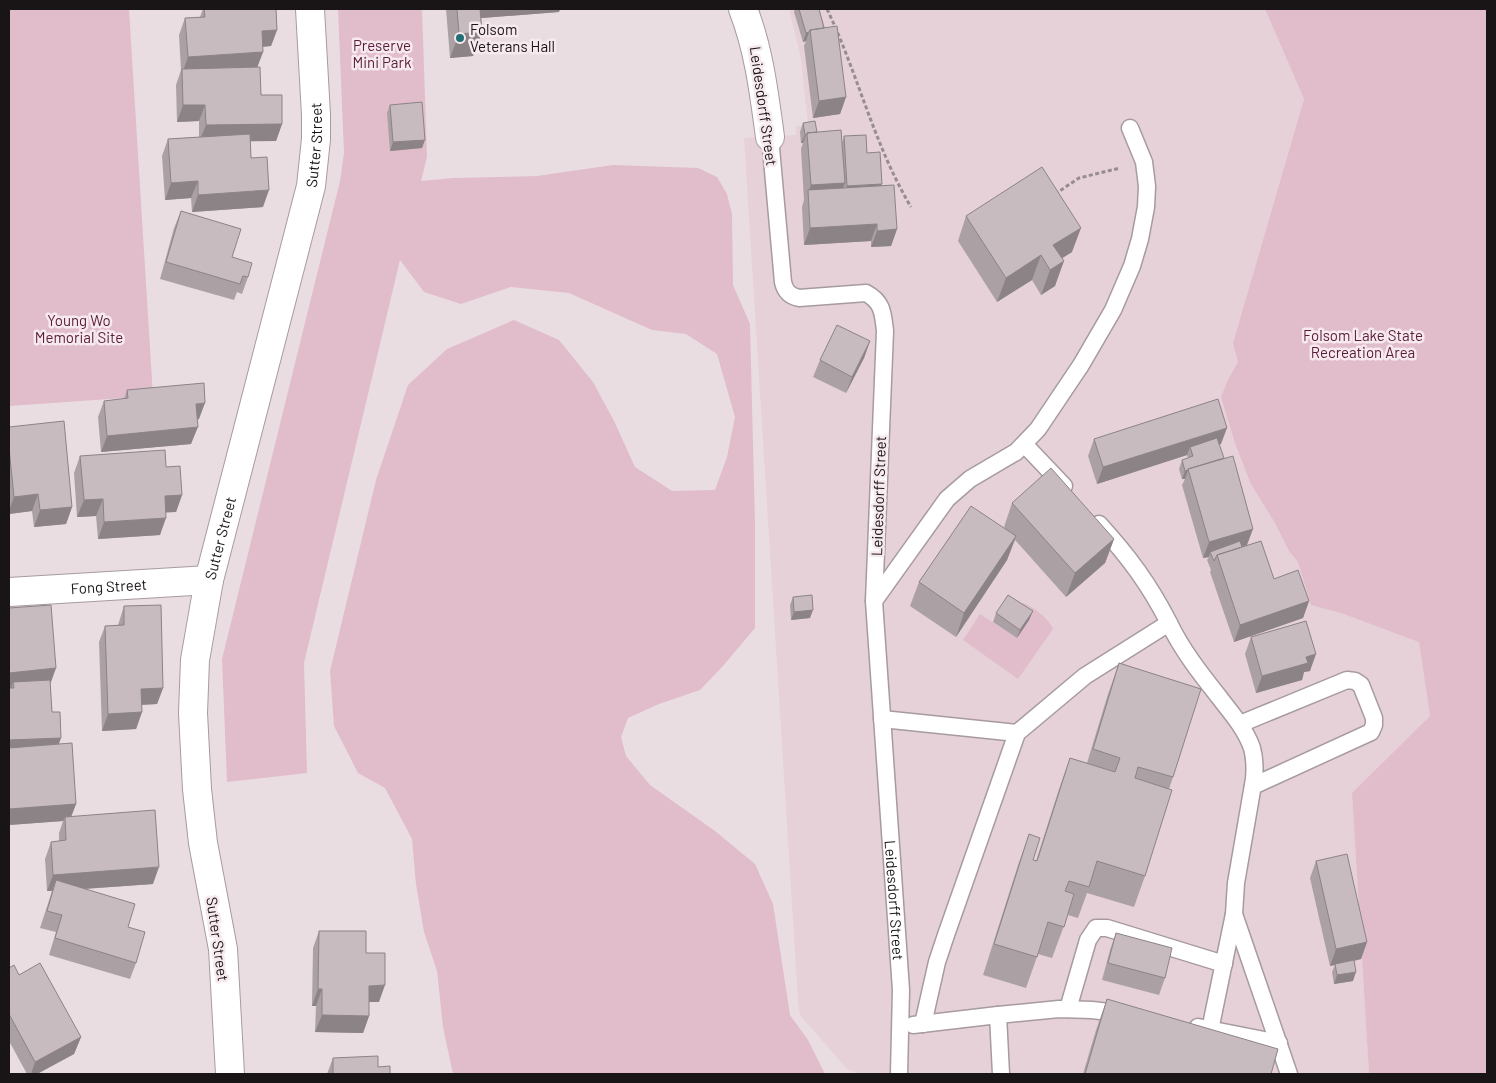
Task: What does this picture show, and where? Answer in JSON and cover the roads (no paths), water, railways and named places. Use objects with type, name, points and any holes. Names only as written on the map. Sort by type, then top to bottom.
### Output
[{"type":"street","name":"Sutter Street","points":[[230,1074],[223,949],[203,844],[197,789],[193,713],[195,660],[209,580],[311,186],[316,139],[316,115],[310,9]]},
{"type":"street","name":"Leidesdorff Street","points":[[743,9],[753,35],[761,71],[770,137]]},
{"type":"street","name":"Fong Street","points":[[9,592],[209,580]]},
{"type":"lane","points":[[874,602],[947,499],[970,479],[1006,459],[1025,445],[1049,414],[1081,365],[1113,310],[1132,266],[1140,239],[1146,207],[1147,186],[1144,162],[1130,128]]},
{"type":"lane","name":"Leidesdorff Street","points":[[770,137],[785,289],[789,294],[799,298],[866,293],[875,297],[883,315],[885,331],[874,602],[902,990],[899,1074]]},
{"type":"lane","points":[[1025,445],[1072,495]]},
{"type":"lane","points":[[1086,509],[1125,552],[1144,578],[1185,652],[1240,724],[1252,748],[1255,762],[1253,786],[1236,883],[1234,914],[1210,1030]]},
{"type":"lane","points":[[923,1024],[937,962],[946,934],[1017,733],[1085,676],[1169,623]]},
{"type":"lane","points":[[1240,724],[1347,680],[1361,684],[1374,718],[1371,732],[1253,786]]},
{"type":"lane","points":[[882,719],[1017,733]]},
{"type":"lane","points":[[1234,914],[1290,1074]]},
{"type":"lane","points":[[1068,1009],[1088,940],[1096,928],[1107,928],[1224,964]]},
{"type":"lane","points":[[902,1026],[1068,1009],[1137,1016]]},
{"type":"lane","points":[[998,1015],[1001,1074]]},
{"type":"lane","points":[[1182,1024],[1279,1043]]},
{"type":"place","name":"Folsom Veterans Hall","points":[[460,38]]},
{"type":"park label","name":"Preserve Mini Park","points":[[382,54]]},
{"type":"park label","name":"Young Wo Memorial Site","points":[[79,328]]},
{"type":"park label","name":"Folsom Lake State Recreation Area","points":[[1363,344]]}]
